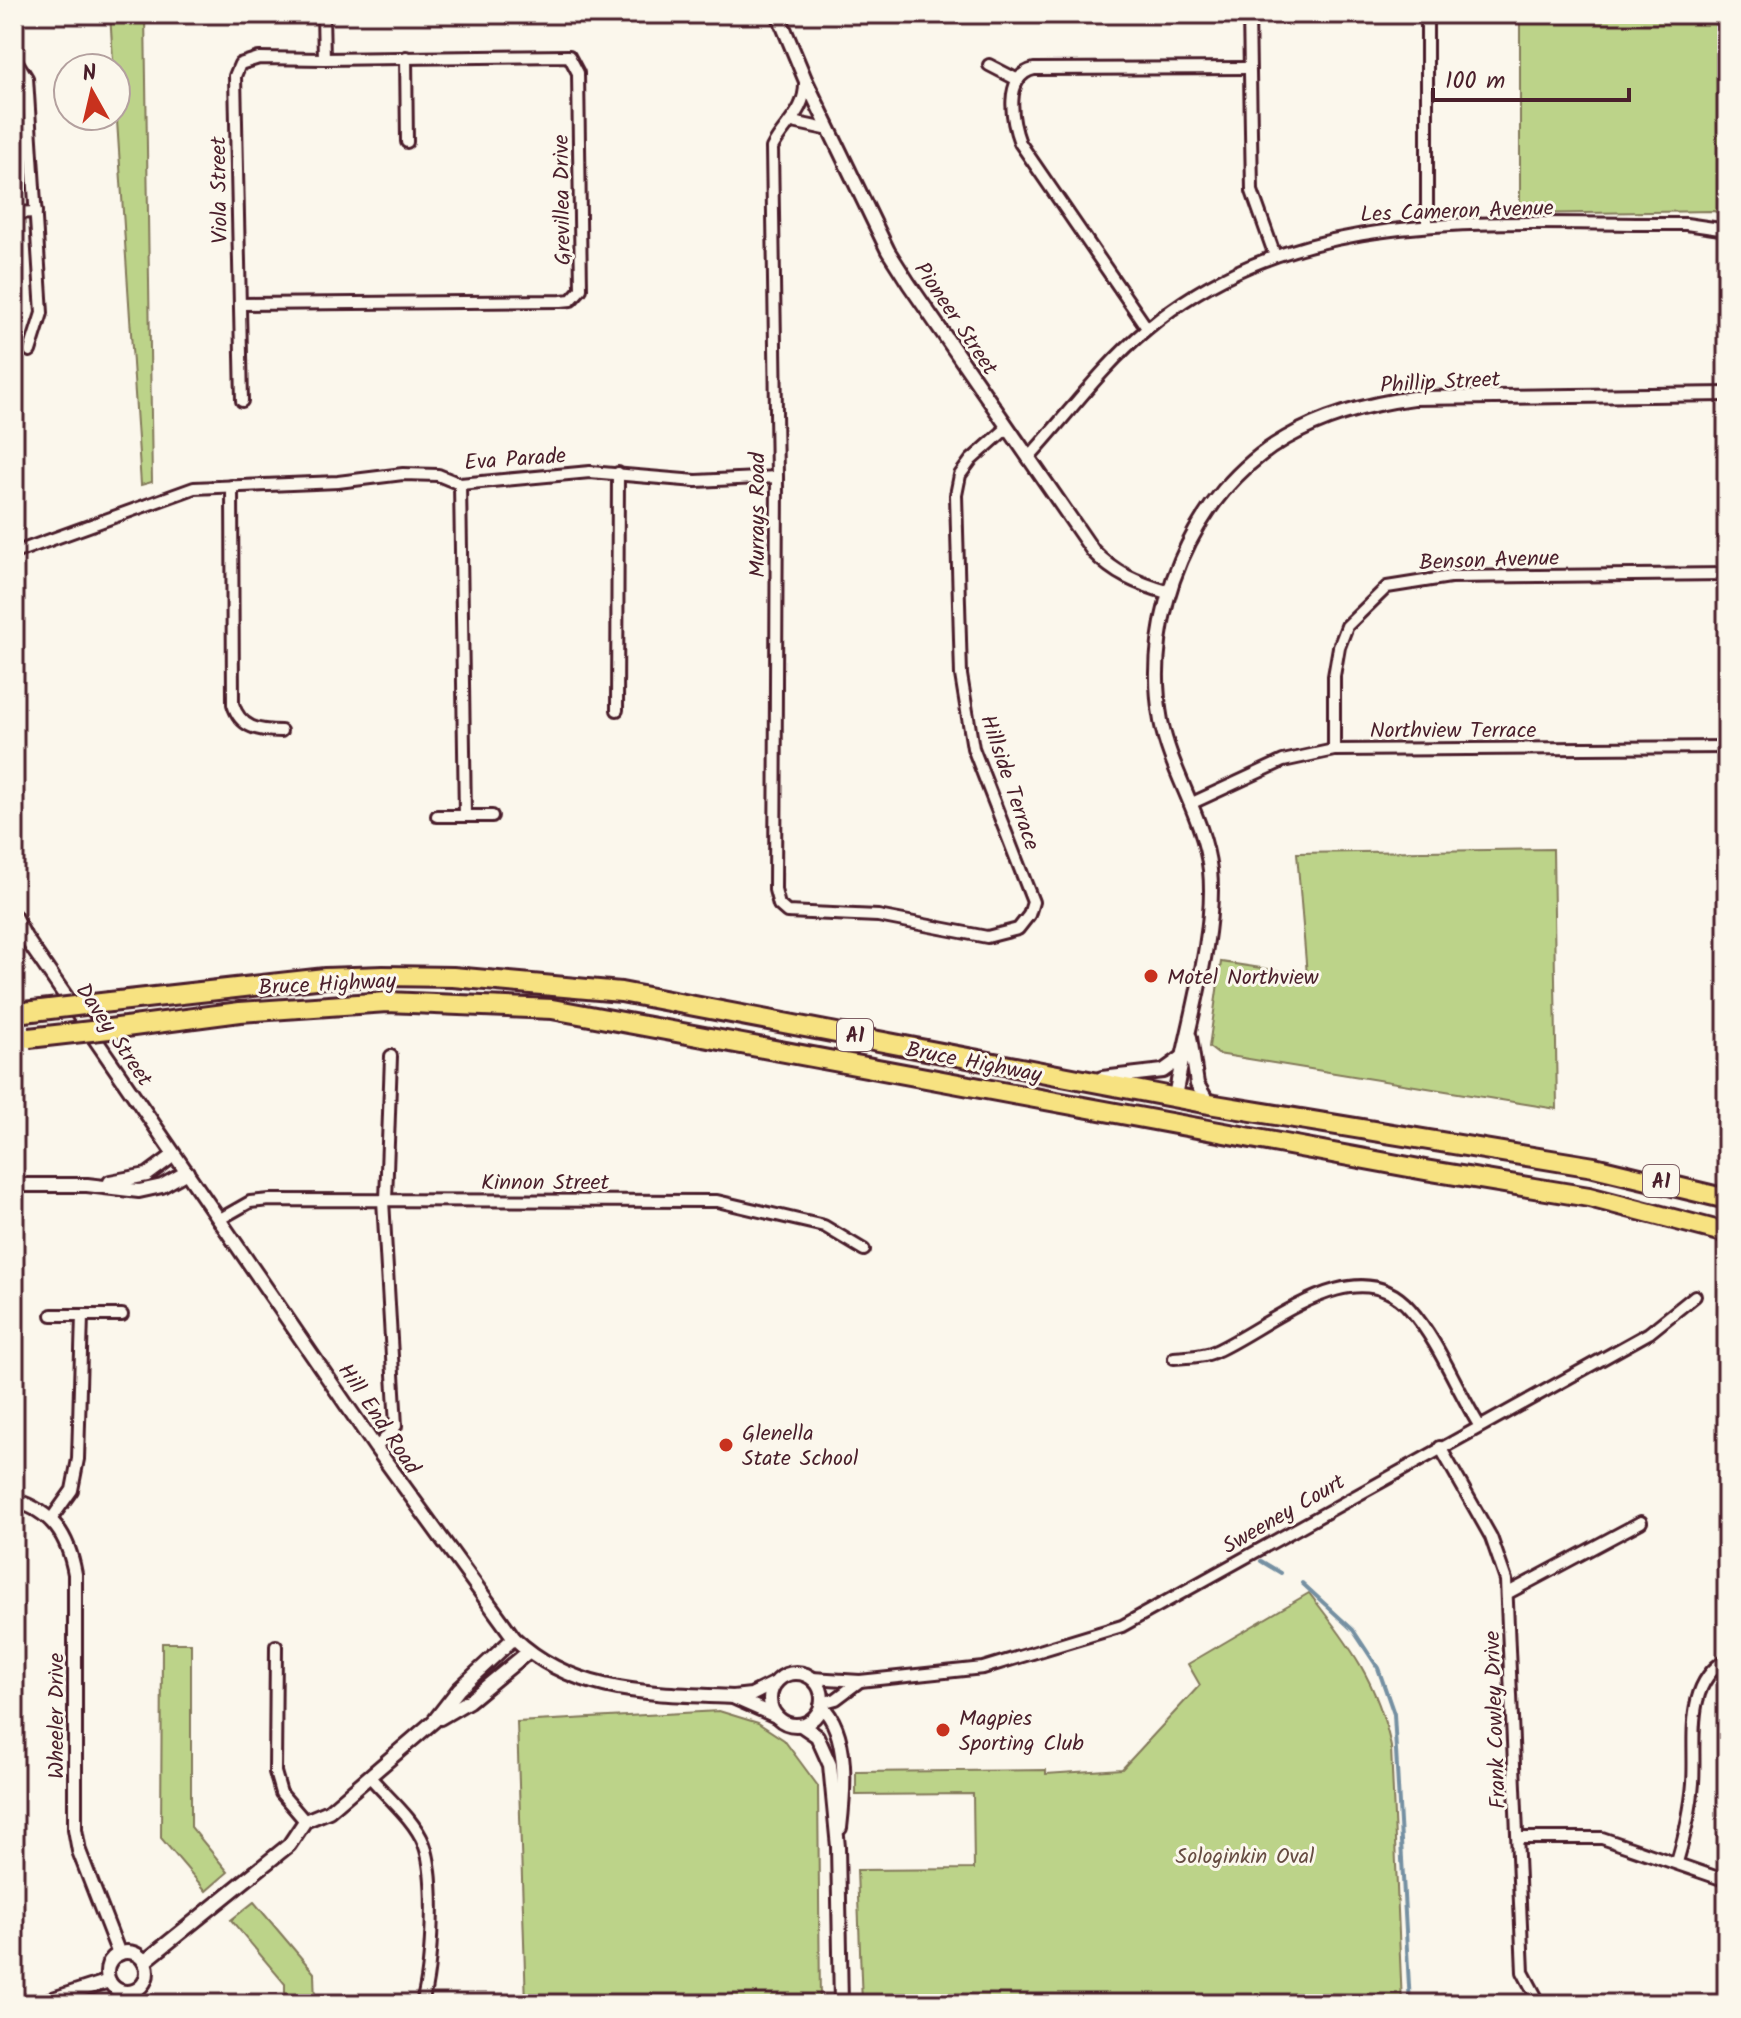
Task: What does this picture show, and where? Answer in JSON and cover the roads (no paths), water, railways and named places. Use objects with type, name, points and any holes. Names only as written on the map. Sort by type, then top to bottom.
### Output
[{"type":"highway","name":"Bruce Highway","points":[[19,1013],[325,978],[468,978],[621,992],[1087,1078],[1209,1104],[1594,1167],[1727,1199]]},
{"type":"highway","name":"Bruce Highway","points":[[22,1039],[240,1012],[387,1002],[552,1009],[1628,1205],[1727,1233]]},
{"type":"highway","points":[[1175,1097],[1190,1116],[1359,1148],[1425,1170]]},
{"type":"street","points":[[323,14],[324,59]]},
{"type":"street","name":"Pioneer Street","points":[[778,14],[805,79],[888,251],[1007,428],[1107,566],[1135,583],[1167,592]]},
{"type":"street","points":[[1249,14],[1252,191],[1274,253]]},
{"type":"street","points":[[1427,14],[1427,226]]},
{"type":"street","name":"Grevillea Drive","points":[[241,304],[561,301],[571,300],[581,289],[578,73],[569,56],[324,59]]},
{"type":"street","points":[[14,57],[27,78],[42,313],[30,351]]},
{"type":"street","points":[[406,57],[407,142]]},
{"type":"street","name":"Viola Street","points":[[242,401],[235,76],[240,64],[259,58],[324,59]]},
{"type":"street","points":[[989,65],[1018,80]]},
{"type":"street","points":[[1147,328],[1020,143],[1013,111],[1013,92],[1026,71],[1038,69],[1249,68]]},
{"type":"street","name":"Murrays Road","points":[[787,912],[779,905],[775,890],[777,477],[772,148],[780,131],[793,122],[805,93],[805,79]]},
{"type":"street","points":[[793,122],[830,130]]},
{"type":"street","points":[[14,213],[36,212]]},
{"type":"street","name":"Les Cameron Avenue","points":[[1028,458],[1083,392],[1147,328],[1189,298],[1274,253],[1378,229],[1427,226],[1686,224],[1727,230]]},
{"type":"street","name":"Phillip Street","points":[[1190,1034],[1211,897],[1205,847],[1170,760],[1159,705],[1158,650],[1167,592],[1192,538],[1221,494],[1284,439],[1354,409],[1413,398],[1727,394]]},
{"type":"street","name":"Hillside Terrace","points":[[787,912],[878,916],[987,937],[1018,929],[1029,915],[1033,902],[973,748],[966,714],[956,570],[956,495],[960,475],[971,460],[1007,428]]},
{"type":"street","name":"Eva Parade","points":[[14,553],[194,488],[338,482],[403,474],[438,475],[460,484],[590,472],[696,481],[777,477]]},
{"type":"street","points":[[617,710],[618,473]]},
{"type":"street","points":[[460,484],[465,816]]},
{"type":"street","points":[[232,486],[233,704],[244,724],[281,731]]},
{"type":"street","name":"Benson Avenue","points":[[1334,750],[1334,676],[1339,647],[1347,626],[1387,587],[1450,577],[1727,574]]},
{"type":"street","name":"Northview Terrace","points":[[1190,804],[1283,761],[1334,750],[1727,747]]},
{"type":"street","points":[[437,816],[492,816]]},
{"type":"street","name":"Davey Street","points":[[14,916],[25,937],[187,1172]]},
{"type":"street","points":[[1175,1097],[1181,1058],[1190,1034]]},
{"type":"street","points":[[1190,1034],[1197,1084],[1209,1104]]},
{"type":"street","points":[[376,1448],[396,1426],[384,1200],[391,1056]]},
{"type":"street","points":[[1087,1078],[1156,1073],[1171,1068],[1181,1058]]},
{"type":"street","points":[[87,1185],[147,1175],[174,1155]]},
{"type":"street","points":[[14,1185],[87,1185],[139,1191],[162,1186],[187,1172]]},
{"type":"street","name":"Hill End Road","points":[[187,1172],[376,1448],[514,1638],[528,1652],[566,1674],[610,1690],[733,1697],[751,1695],[773,1684]]},
{"type":"street","name":"Kinnon Street","points":[[220,1219],[250,1202],[717,1201],[824,1226],[864,1250]]},
{"type":"street","points":[[1174,1358],[1213,1353],[1319,1295],[1357,1286],[1378,1289],[1409,1307],[1479,1425]]},
{"type":"street","name":"Sweeney Court","points":[[812,1678],[860,1681],[983,1668],[1122,1626],[1649,1333],[1695,1296]]},
{"type":"street","points":[[52,1315],[122,1315]]},
{"type":"street","points":[[14,1500],[52,1518],[72,1490],[78,1459],[82,1315]]},
{"type":"street","name":"Frank Cowley Drive","points":[[1440,1447],[1499,1554],[1508,1593],[1523,1972],[1540,2004]]},
{"type":"street","name":"Wheeler Drive","points":[[52,1518],[71,1551],[75,1574],[75,1829],[79,1851],[119,1954]]},
{"type":"street","points":[[1508,1593],[1641,1522]]},
{"type":"street","points":[[144,1962],[289,1845],[305,1821],[329,1811],[434,1721],[459,1689],[514,1638]]},
{"type":"street","points":[[276,1646],[275,1772],[281,1793],[305,1821]]},
{"type":"street","points":[[434,1721],[469,1701],[528,1652]]},
{"type":"street","points":[[1677,1862],[1689,1819],[1695,1706],[1701,1685],[1727,1659]]},
{"type":"street","points":[[795,1672],[812,1678],[820,1690],[821,1704],[816,1715],[801,1725],[791,1725],[776,1716],[769,1700],[773,1684],[795,1672]]},
{"type":"street","name":"Sweeney Court","points":[[821,1704],[836,1699],[860,1681]]},
{"type":"street","name":"Hill End Road","points":[[733,1697],[776,1716]]},
{"type":"street","points":[[821,1704],[830,1714],[842,1762],[838,1847],[841,2004]]},
{"type":"street","points":[[801,1725],[817,1736],[827,1753],[838,1847]]},
{"type":"street","points":[[370,1777],[419,1833],[428,1861],[431,1971],[422,2003]]},
{"type":"street","points":[[1518,1838],[1602,1838],[1727,1881]]},
{"type":"street","points":[[119,1954],[135,1954],[144,1962],[145,1980],[137,1989],[119,1990],[109,1981],[108,1964],[119,1954]]},
{"type":"street","points":[[37,2004],[109,1981]]},
{"type":"waterway","points":[[1261,1561],[1281,1573]]},
{"type":"waterway","points":[[1302,1583],[1353,1630],[1378,1668],[1394,1714],[1410,2004]]},
{"type":"place","name":"Motel Northview","points":[[1151,976]]},
{"type":"place","name":"Glenella State School","points":[[726,1445]]},
{"type":"place","name":"Magpies Sporting Club","points":[[943,1730]]},
{"type":"park label","name":"Sologinkin Oval","points":[[1245,1855]]}]
